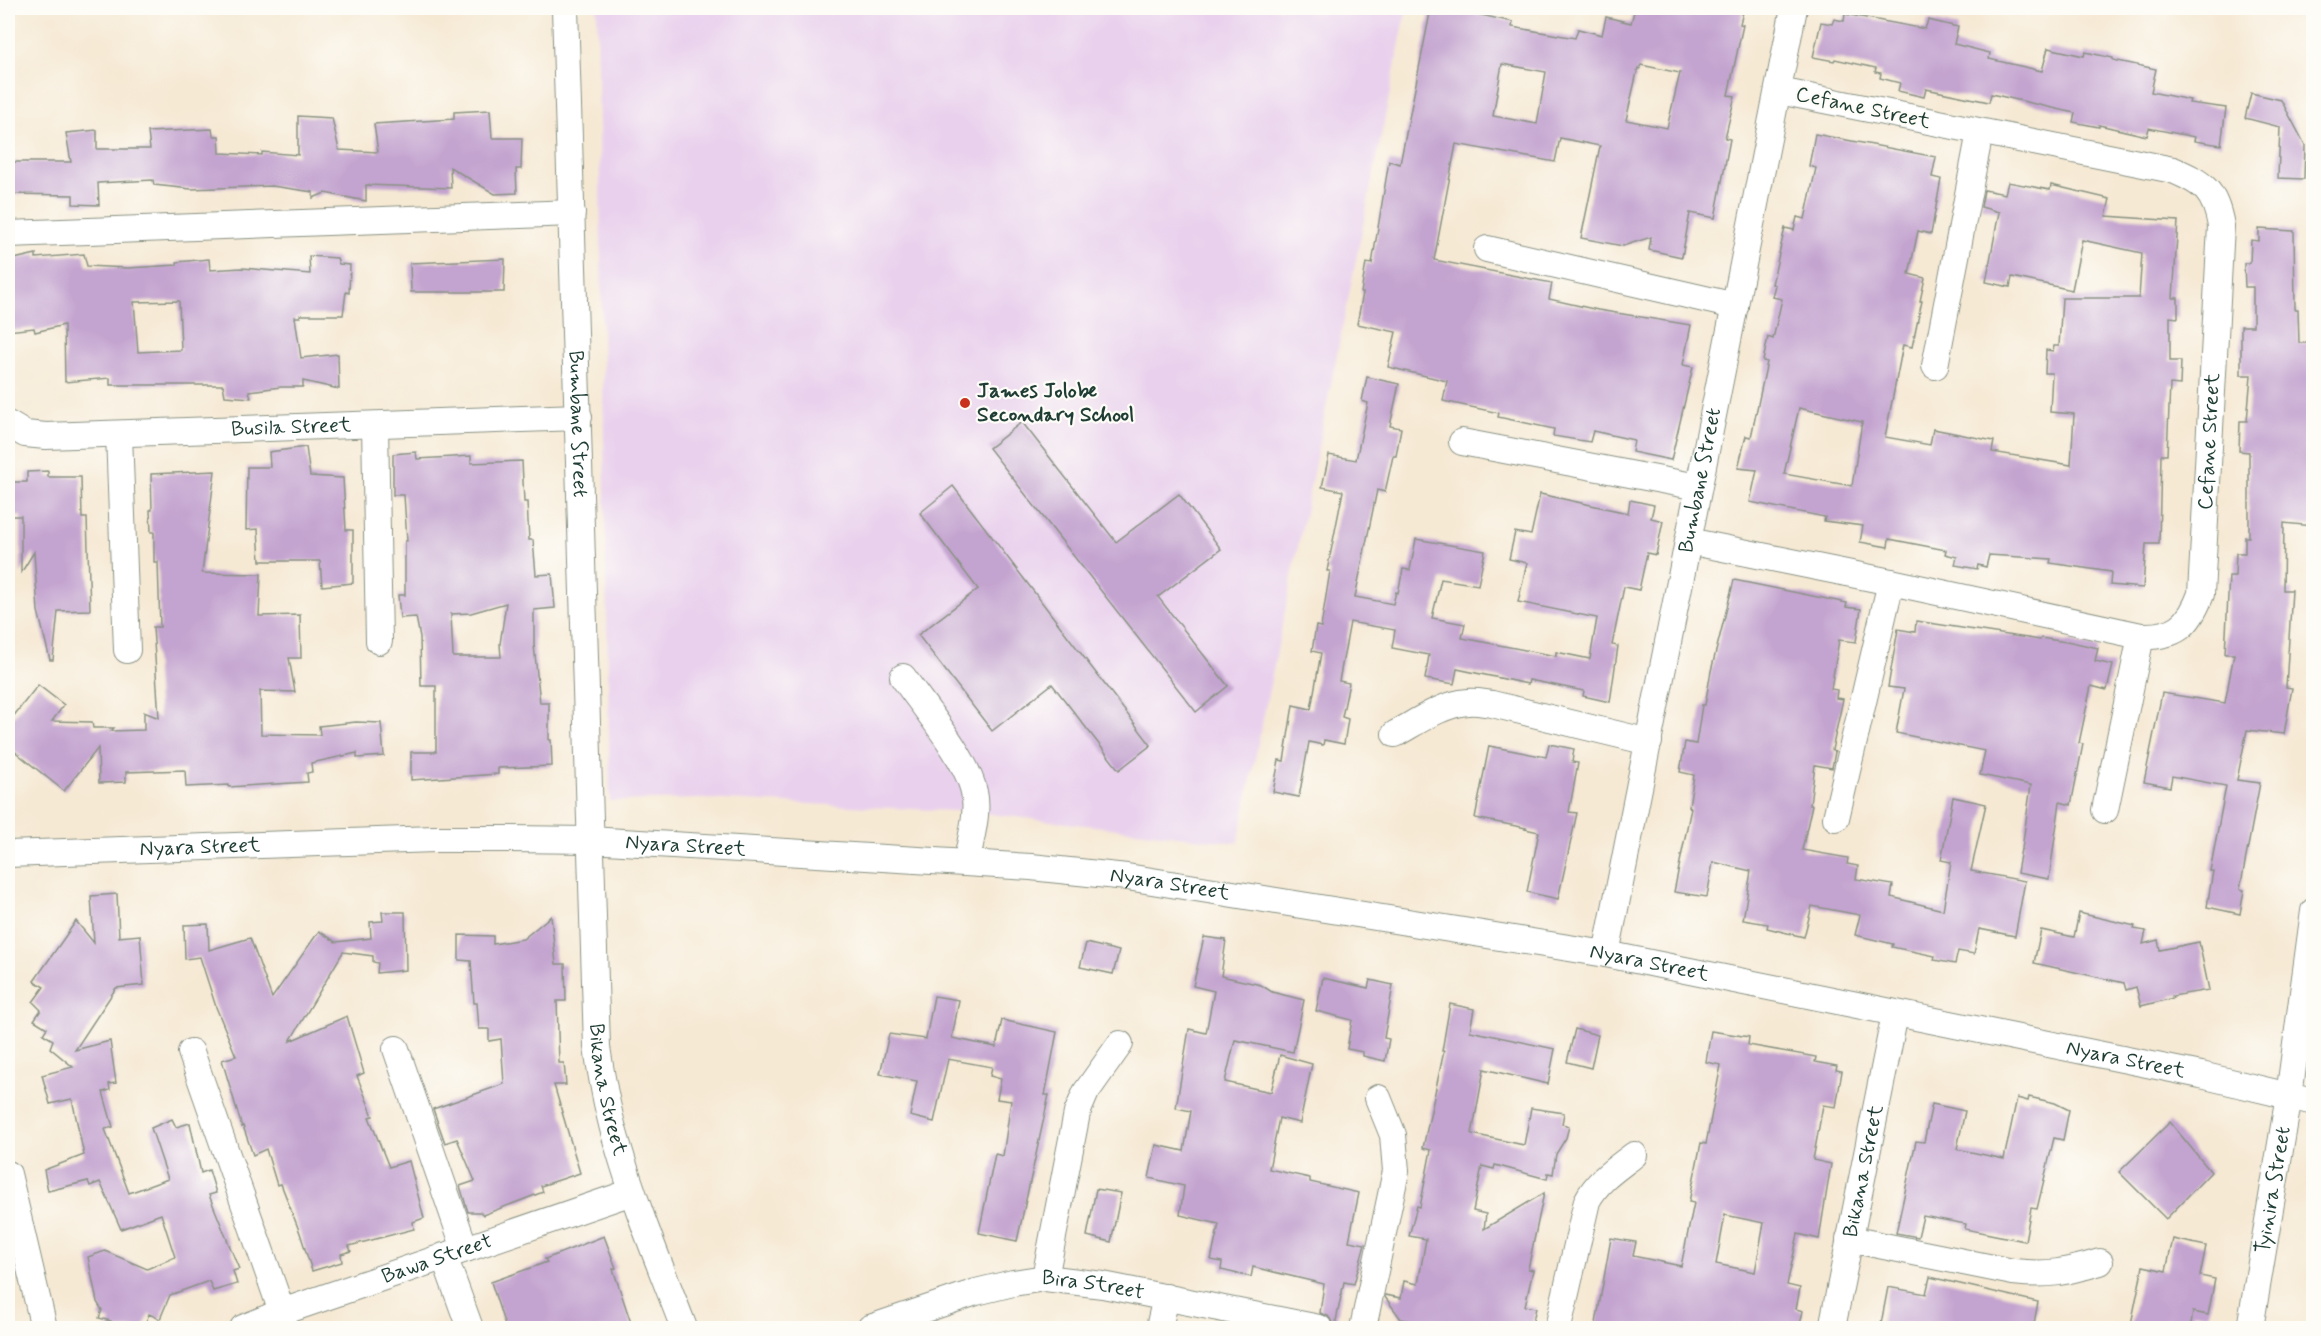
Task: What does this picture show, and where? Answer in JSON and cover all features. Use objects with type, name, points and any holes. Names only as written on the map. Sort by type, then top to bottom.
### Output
[{"type":"street","name":"Bumbane Street","points":[[566,8],[590,840]]},
{"type":"street","name":"Bumbane Street","points":[[1606,954],[1794,8]]},
{"type":"street","name":"Cefane Street","points":[[1688,541],[2141,636],[2160,637],[2178,630],[2193,614],[2201,594],[2221,226],[2218,207],[2210,192],[2194,178],[2173,170],[1779,91]]},
{"type":"street","points":[[1935,366],[1980,132]]},
{"type":"street","points":[[8,234],[572,213]]},
{"type":"street","points":[[1487,249],[1735,306]]},
{"type":"street","name":"Busila Street","points":[[8,424],[25,434],[119,434],[579,417]]},
{"type":"street","points":[[375,425],[379,641]]},
{"type":"street","points":[[119,434],[127,650]]},
{"type":"street","points":[[1462,442],[1698,487]]},
{"type":"street","points":[[1836,818],[1891,582]]},
{"type":"street","points":[[2105,810],[2141,636]]},
{"type":"street","points":[[903,677],[969,776],[975,794],[967,861]]},
{"type":"street","points":[[1395,734],[1440,711],[1468,702],[1492,704],[1649,742]]},
{"type":"street","name":"Nyara Street","points":[[8,854],[435,839],[590,840],[967,861],[1127,877],[1606,954],[2202,1075],[2301,1099]]},
{"type":"street","name":"Bikana Street","points":[[590,840],[597,1047],[605,1097],[632,1192],[684,1329]]},
{"type":"street","name":"Tyinira Street","points":[[2250,1329],[2301,1099],[2313,910]]},
{"type":"street","name":"Bikana Street","points":[[1832,1329],[1895,1014]]},
{"type":"street","points":[[1045,1278],[1077,1113],[1086,1092],[1120,1044]]},
{"type":"street","points":[[396,1049],[455,1253],[470,1329]]},
{"type":"street","points":[[191,1052],[282,1312]]},
{"type":"street","points":[[1363,1329],[1396,1172],[1393,1135],[1378,1098]]},
{"type":"street","points":[[1558,1329],[1587,1201],[1593,1189],[1602,1179],[1634,1155]]},
{"type":"street","points":[[8,1174],[45,1329]]},
{"type":"street","name":"Bawa Street","points":[[243,1329],[282,1312],[632,1192]]},
{"type":"street","points":[[1849,1239],[2013,1272],[2053,1274],[2100,1262]]},
{"type":"street","name":"Bira Street","points":[[870,1329],[976,1292],[1045,1278],[1103,1285],[1319,1329]]},
{"type":"street","points":[[1160,1329],[1166,1297]]},
{"type":"shaded area","name":"James Jolobe Secondary School","points":[[597,8],[1407,8],[1238,843],[974,812],[702,799],[610,801]]},
{"type":"building","points":[[1431,8],[1473,8],[1472,13],[1513,22],[1512,27],[1575,38],[1578,29],[1602,35],[1606,17],[1631,23],[1635,8],[1744,8],[1740,24],[1743,25],[1728,95],[1735,96],[1725,138],[1730,139],[1715,218],[1690,213],[1682,257],[1649,250],[1651,237],[1623,246],[1581,238],[1600,146],[1560,138],[1555,162],[1456,144],[1434,260],[1552,283],[1549,299],[1598,310],[1691,325],[1683,365],[1693,367],[1671,460],[1632,452],[1634,440],[1593,431],[1590,442],[1553,436],[1554,429],[1498,417],[1499,413],[1443,401],[1447,381],[1388,367],[1396,332],[1357,324],[1366,263],[1372,264],[1389,161],[1400,164]],"holes":[[[1502,64],[1546,72],[1537,124],[1493,116]],[[1641,65],[1680,73],[1667,128],[1626,120],[1638,68],[1640,69]]]},
{"type":"building","points":[[1845,14],[1925,29],[1928,20],[1958,27],[1954,44],[1990,53],[1989,59],[2042,71],[2048,48],[2084,56],[2085,52],[2156,69],[2151,92],[2190,100],[2189,103],[2226,108],[2221,145],[2194,141],[2195,137],[2149,128],[2147,136],[2099,125],[2099,127],[2073,122],[2075,113],[1991,94],[1989,102],[1926,89],[1924,97],[1898,91],[1900,83],[1880,78],[1881,73],[1875,72],[1876,68],[1835,59],[1834,61],[1813,57],[1821,22],[1832,24],[1834,19],[1844,21]]},
{"type":"building","points":[[2251,93],[2281,100],[2305,145],[2304,179],[2278,178],[2280,127],[2245,118]]},
{"type":"building","points":[[490,110],[492,138],[522,138],[521,169],[516,169],[517,193],[495,194],[450,167],[451,188],[366,185],[366,201],[325,193],[313,198],[313,192],[272,186],[191,189],[154,185],[153,180],[98,183],[99,205],[73,204],[73,195],[8,194],[8,162],[71,162],[66,133],[97,130],[97,149],[150,149],[148,132],[212,129],[213,136],[219,136],[220,153],[262,155],[262,152],[298,155],[298,116],[332,118],[339,150],[378,152],[374,124],[454,119],[454,112]]},
{"type":"building","points":[[1815,134],[1936,157],[1932,177],[1941,179],[1931,234],[1918,231],[1909,274],[1925,278],[1920,301],[1922,301],[1912,347],[1903,345],[1885,437],[1930,445],[1933,429],[1994,441],[1992,452],[2071,465],[2074,414],[2050,412],[2052,373],[2045,373],[2046,350],[2053,351],[2054,346],[2059,346],[2062,298],[2139,298],[2142,253],[2082,240],[2072,290],[2012,277],[2010,287],[1986,282],[1999,212],[1981,207],[1984,190],[2005,194],[2008,182],[2050,190],[2051,185],[2110,199],[2106,216],[2178,221],[2173,298],[2178,298],[2178,318],[2170,317],[2170,361],[2181,361],[2180,385],[2170,384],[2167,455],[2161,455],[2159,544],[2146,544],[2143,588],[2110,585],[2111,572],[2050,563],[2051,559],[1989,555],[1986,567],[1978,565],[1977,569],[1955,565],[1957,557],[1945,554],[1946,550],[1889,539],[1888,547],[1860,542],[1863,526],[1824,521],[1825,517],[1750,502],[1757,470],[1738,468],[1746,436],[1751,437],[1767,362],[1763,361],[1768,337],[1773,339],[1782,299],[1772,297],[1775,285],[1772,284],[1785,228],[1794,230],[1797,217],[1805,219],[1816,168],[1809,166]],"holes":[[[1799,408],[1862,422],[1852,486],[1784,474]]]},
{"type":"building","points":[[2259,229],[2294,231],[2295,309],[2298,309],[2299,343],[2313,343],[2313,526],[2284,523],[2283,590],[2292,590],[2286,687],[2292,688],[2284,734],[2247,730],[2237,780],[2260,783],[2240,889],[2244,890],[2240,914],[2207,907],[2213,871],[2210,871],[2226,786],[2172,776],[2170,787],[2144,782],[2162,693],[2225,703],[2234,654],[2225,654],[2229,576],[2235,576],[2236,553],[2245,553],[2245,537],[2249,537],[2249,452],[2239,451],[2240,421],[2247,421],[2251,375],[2241,375],[2241,326],[2253,326],[2253,287],[2245,287],[2244,263],[2250,263],[2251,240],[2259,241]]},
{"type":"building","points":[[36,254],[36,258],[84,254],[87,266],[128,268],[177,265],[177,262],[209,259],[210,270],[242,268],[310,274],[309,256],[337,258],[339,264],[350,265],[349,293],[346,292],[343,315],[295,317],[301,358],[338,354],[339,389],[303,381],[303,387],[249,391],[251,398],[225,396],[223,385],[110,385],[110,378],[65,382],[64,325],[35,332],[34,328],[8,331],[8,265],[10,260]],"holes":[[[179,301],[181,350],[138,352],[134,302]]]},
{"type":"building","points":[[505,259],[504,292],[411,292],[410,263]]},
{"type":"building","points":[[1367,377],[1399,384],[1390,426],[1401,428],[1396,456],[1393,456],[1385,492],[1377,490],[1355,597],[1393,604],[1403,569],[1410,570],[1416,539],[1485,551],[1478,585],[1441,579],[1432,618],[1465,624],[1462,638],[1556,656],[1556,652],[1590,659],[1597,618],[1518,602],[1527,563],[1509,559],[1515,532],[1531,535],[1540,494],[1628,513],[1630,500],[1654,505],[1651,518],[1663,521],[1656,555],[1647,553],[1639,590],[1624,587],[1612,645],[1618,646],[1610,702],[1583,696],[1584,691],[1529,680],[1528,684],[1457,669],[1454,684],[1425,679],[1429,655],[1392,648],[1395,630],[1350,622],[1339,681],[1349,683],[1342,717],[1348,719],[1344,744],[1324,740],[1323,745],[1309,742],[1299,797],[1273,792],[1279,760],[1284,761],[1293,705],[1311,709],[1321,653],[1312,651],[1316,626],[1321,627],[1330,571],[1327,571],[1343,491],[1322,487],[1329,455],[1356,460],[1368,403],[1362,401]]},
{"type":"building","points":[[1022,422],[1116,542],[1179,494],[1221,549],[1158,597],[1228,686],[1196,712],[989,448]]},
{"type":"building","points":[[306,447],[310,476],[343,478],[346,530],[353,530],[353,583],[322,586],[320,561],[260,561],[258,529],[246,530],[247,467],[270,467],[269,452]]},
{"type":"building","points":[[416,452],[417,459],[471,456],[471,463],[522,461],[524,502],[527,502],[529,540],[533,540],[536,575],[552,574],[555,608],[534,610],[534,645],[540,703],[549,703],[552,766],[498,768],[498,774],[411,780],[411,752],[436,752],[436,686],[421,686],[420,637],[416,617],[400,618],[398,595],[405,595],[405,541],[407,541],[404,495],[393,495],[393,454]],"holes":[[[506,603],[500,644],[501,657],[453,657],[451,614],[471,613]]]},
{"type":"building","points":[[48,471],[48,477],[81,477],[82,518],[87,518],[90,610],[58,611],[53,660],[50,660],[38,611],[34,552],[21,573],[21,516],[8,516],[9,482],[27,482],[27,472]]},
{"type":"building","points":[[215,471],[202,573],[261,574],[259,616],[300,615],[301,658],[289,658],[295,692],[260,691],[261,734],[320,735],[319,726],[356,722],[381,723],[384,756],[357,758],[357,753],[311,763],[312,772],[307,773],[308,782],[186,787],[185,770],[126,772],[126,782],[99,783],[98,748],[64,791],[8,746],[8,723],[38,685],[64,705],[52,721],[92,722],[93,728],[114,728],[111,731],[144,730],[144,712],[159,718],[153,627],[160,627],[158,562],[154,562],[154,532],[151,532],[151,474]]},
{"type":"building","points":[[953,486],[1151,745],[1119,770],[1052,684],[992,731],[918,635],[978,589],[920,513]]},
{"type":"building","points":[[1734,580],[1847,603],[1846,607],[1861,609],[1856,642],[1839,640],[1831,689],[1837,690],[1836,698],[1843,699],[1832,750],[1835,752],[1832,768],[1815,765],[1810,805],[1812,805],[1802,850],[1848,858],[1847,864],[1858,866],[1856,879],[1893,885],[1891,897],[1943,910],[1951,862],[1941,860],[1953,797],[1986,804],[1971,871],[2025,881],[2015,936],[1979,929],[1974,954],[1958,951],[1955,964],[1934,960],[1935,956],[1892,947],[1893,944],[1855,935],[1860,915],[1812,906],[1804,937],[1767,928],[1768,924],[1743,920],[1751,871],[1713,862],[1707,897],[1674,892],[1691,808],[1689,807],[1694,775],[1680,772],[1685,742],[1696,744],[1702,705],[1705,705],[1711,671]]},
{"type":"building","points":[[1916,621],[2040,640],[2041,638],[2067,641],[2098,648],[2095,661],[2113,665],[2107,690],[2091,686],[2079,743],[2083,744],[2071,805],[2060,802],[2049,879],[2017,873],[2031,785],[1980,775],[1985,751],[1896,733],[1904,689],[1888,687],[1898,629],[1915,632]]},
{"type":"building","points":[[1549,744],[1574,749],[1572,762],[1578,763],[1569,812],[1577,813],[1558,899],[1527,892],[1539,832],[1475,818],[1489,746],[1546,757]]},
{"type":"building","points":[[117,894],[119,937],[140,935],[144,985],[116,988],[75,1050],[110,1041],[116,1083],[109,1084],[110,1090],[103,1092],[113,1127],[105,1129],[129,1193],[168,1179],[151,1128],[172,1119],[176,1127],[190,1123],[201,1173],[209,1170],[216,1193],[209,1195],[239,1269],[233,1271],[237,1284],[213,1291],[209,1281],[170,1295],[160,1319],[149,1314],[143,1329],[108,1329],[111,1321],[99,1318],[102,1310],[97,1302],[88,1257],[105,1251],[147,1269],[175,1257],[161,1214],[121,1229],[100,1182],[90,1186],[88,1181],[48,1191],[44,1170],[84,1155],[72,1099],[50,1104],[42,1075],[73,1067],[50,1048],[53,1040],[43,1034],[47,1028],[34,1020],[41,1010],[33,1002],[44,987],[34,981],[76,921],[94,943],[91,896]]},
{"type":"building","points":[[382,912],[405,912],[406,970],[377,973],[378,963],[373,962],[373,956],[343,952],[290,1041],[347,1016],[364,1073],[357,1076],[373,1116],[369,1117],[389,1167],[409,1161],[424,1218],[413,1222],[414,1229],[349,1246],[351,1251],[341,1254],[342,1262],[312,1271],[281,1184],[277,1185],[266,1149],[253,1155],[242,1127],[222,1060],[236,1056],[216,1007],[200,957],[185,959],[184,925],[208,924],[209,950],[250,938],[272,998],[319,931],[336,942],[371,938],[370,922],[383,921]]},
{"type":"building","points":[[2079,913],[2135,926],[2134,929],[2146,931],[2143,944],[2158,940],[2160,950],[2199,942],[2209,990],[2172,996],[2173,998],[2141,1006],[2136,987],[2126,990],[2124,983],[2034,963],[2041,930],[2074,937]]},
{"type":"building","points":[[551,916],[556,964],[565,964],[566,1001],[557,1001],[559,1063],[564,1063],[566,1085],[554,1085],[580,1173],[541,1186],[543,1192],[483,1215],[480,1212],[468,1212],[460,1186],[475,1181],[457,1139],[445,1143],[433,1109],[504,1084],[501,1039],[489,1041],[489,1029],[479,1029],[477,1003],[474,1003],[471,961],[459,960],[459,935],[493,936],[493,944],[523,939]]},
{"type":"building","points":[[1204,937],[1226,940],[1221,976],[1261,985],[1272,992],[1304,1000],[1293,1052],[1235,1040],[1225,1082],[1271,1092],[1280,1055],[1312,1064],[1300,1123],[1279,1118],[1269,1169],[1310,1178],[1310,1182],[1359,1193],[1349,1241],[1365,1244],[1354,1284],[1344,1282],[1335,1326],[1328,1316],[1320,1313],[1324,1284],[1253,1267],[1251,1277],[1221,1270],[1222,1262],[1211,1260],[1219,1224],[1180,1215],[1184,1186],[1149,1178],[1156,1145],[1184,1151],[1191,1111],[1176,1108],[1189,1029],[1206,1033],[1214,991],[1193,986]]},
{"type":"building","points":[[1086,943],[1119,951],[1113,974],[1080,967]]},
{"type":"building","points":[[1323,978],[1368,988],[1370,980],[1393,985],[1384,1038],[1389,1039],[1385,1061],[1363,1056],[1363,1052],[1347,1049],[1352,1020],[1316,1011]]},
{"type":"building","points":[[934,996],[959,1000],[952,1038],[996,1047],[1002,1020],[1057,1032],[1045,1095],[1049,1095],[1017,1241],[979,1233],[995,1154],[1003,1156],[1011,1101],[997,1099],[1001,1079],[990,1076],[992,1067],[948,1059],[934,1122],[910,1116],[917,1081],[880,1074],[889,1034],[926,1039]]},
{"type":"building","points":[[1450,1004],[1474,1009],[1470,1031],[1555,1049],[1548,1084],[1484,1069],[1472,1134],[1524,1145],[1531,1108],[1564,1113],[1562,1124],[1569,1126],[1566,1138],[1556,1154],[1553,1174],[1548,1173],[1547,1179],[1495,1165],[1494,1169],[1482,1166],[1473,1211],[1486,1214],[1484,1229],[1544,1193],[1528,1269],[1533,1270],[1525,1306],[1536,1308],[1531,1329],[1455,1329],[1401,1319],[1385,1297],[1385,1295],[1401,1298],[1404,1281],[1418,1284],[1426,1239],[1409,1236],[1417,1206],[1420,1207],[1431,1150],[1423,1148],[1444,1051],[1442,1051]]},
{"type":"building","points":[[1575,1029],[1598,1035],[1591,1068],[1567,1062]]},
{"type":"building","points":[[1711,1031],[1749,1037],[1748,1045],[1816,1057],[1815,1062],[1837,1066],[1836,1070],[1842,1071],[1836,1107],[1823,1105],[1813,1160],[1831,1164],[1819,1239],[1798,1234],[1787,1285],[1800,1288],[1796,1309],[1803,1311],[1799,1329],[1595,1329],[1611,1238],[1636,1242],[1633,1256],[1681,1266],[1694,1203],[1689,1202],[1701,1143],[1706,1144],[1721,1065],[1706,1062]],"holes":[[[1725,1215],[1764,1223],[1755,1272],[1716,1264]]]},
{"type":"building","points":[[2029,1097],[2055,1103],[2069,1110],[2063,1140],[2054,1138],[2037,1209],[2031,1208],[2025,1241],[1965,1229],[1966,1224],[1923,1216],[1918,1237],[1896,1233],[1916,1141],[1924,1142],[1932,1104],[1965,1111],[1957,1149],[2004,1159],[2017,1098],[2028,1101]]},
{"type":"building","points":[[2170,1122],[2211,1172],[2166,1219],[2119,1172]]},
{"type":"building","points":[[1096,1189],[1121,1193],[1111,1242],[1087,1236]]},
{"type":"building","points":[[604,1236],[616,1268],[613,1269],[633,1329],[506,1329],[491,1282],[547,1262],[545,1259]]},
{"type":"building","points":[[2173,1239],[2206,1246],[2200,1276],[2215,1279],[2208,1315],[2193,1312],[2190,1329],[2130,1329],[2143,1266],[2166,1271]]},
{"type":"building","points":[[1930,1277],[2038,1302],[2033,1329],[1880,1329],[1888,1287],[1926,1294]]},
{"type":"place","name":"James Jolobe Secondary School","points":[[965,403]]}]
